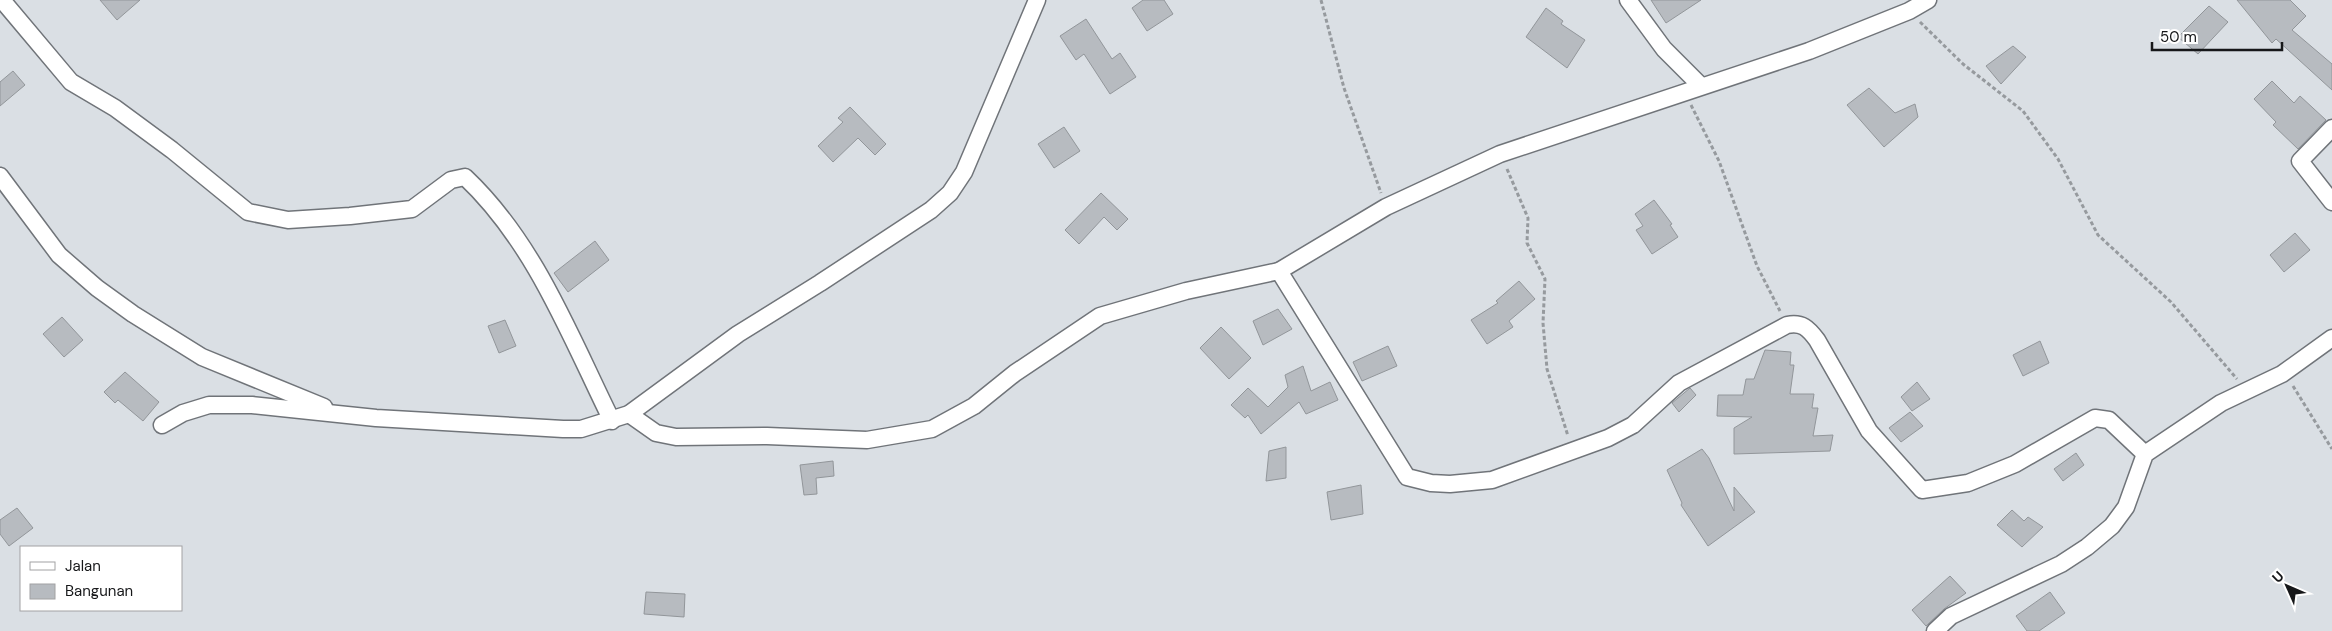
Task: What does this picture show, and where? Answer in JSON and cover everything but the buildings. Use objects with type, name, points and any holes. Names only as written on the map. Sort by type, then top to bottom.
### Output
[{"type":"street","points":[[2,0],[71,82],[129,119],[248,212],[288,220],[412,209],[451,180],[465,177],[489,199],[525,249],[548,290],[612,421]]},
{"type":"street","points":[[162,425],[183,413],[209,404],[252,405],[342,414],[563,429],[581,429],[612,421],[629,414],[738,334],[820,284],[931,210],[950,193],[964,172],[1037,0]]},
{"type":"street","points":[[1628,0],[1664,49],[1701,86]]},
{"type":"street","points":[[629,414],[656,433],[676,437],[767,436],[867,440],[932,429],[974,406],[1015,373],[1100,316],[1186,291],[1279,270],[1386,207],[1500,154],[1809,51],[1909,11],[1928,0]]},
{"type":"street","points":[[2332,128],[2300,161],[2332,202]]},
{"type":"street","points":[[0,176],[59,255],[97,288],[133,314],[202,357],[342,414]]},
{"type":"street","points":[[1279,270],[1407,477],[1432,484],[1484,481],[1519,472],[1621,432],[1679,383],[1787,325],[1797,323],[1807,327],[1812,333],[1869,431],[1922,490],[1968,483],[2015,464],[2095,418],[2109,420],[2144,454]]},
{"type":"street","points":[[1935,631],[1951,616],[2061,564],[2087,547],[2112,526],[2126,507],[2144,454],[2220,403],[2282,374],[2332,338]]},
{"type":"path","points":[[1321,0],[1344,88],[1386,207]]},
{"type":"path","points":[[1909,11],[1963,64],[2022,112],[2058,159],[2098,235],[2171,302],[2247,390]]},
{"type":"path","points":[[1685,91],[1718,161],[1757,266],[1787,325]]},
{"type":"path","points":[[1500,154],[1528,218],[1527,243],[1545,279],[1543,323],[1547,369],[1573,450]]},
{"type":"path","points":[[2282,374],[2298,391],[2332,449]]}]
